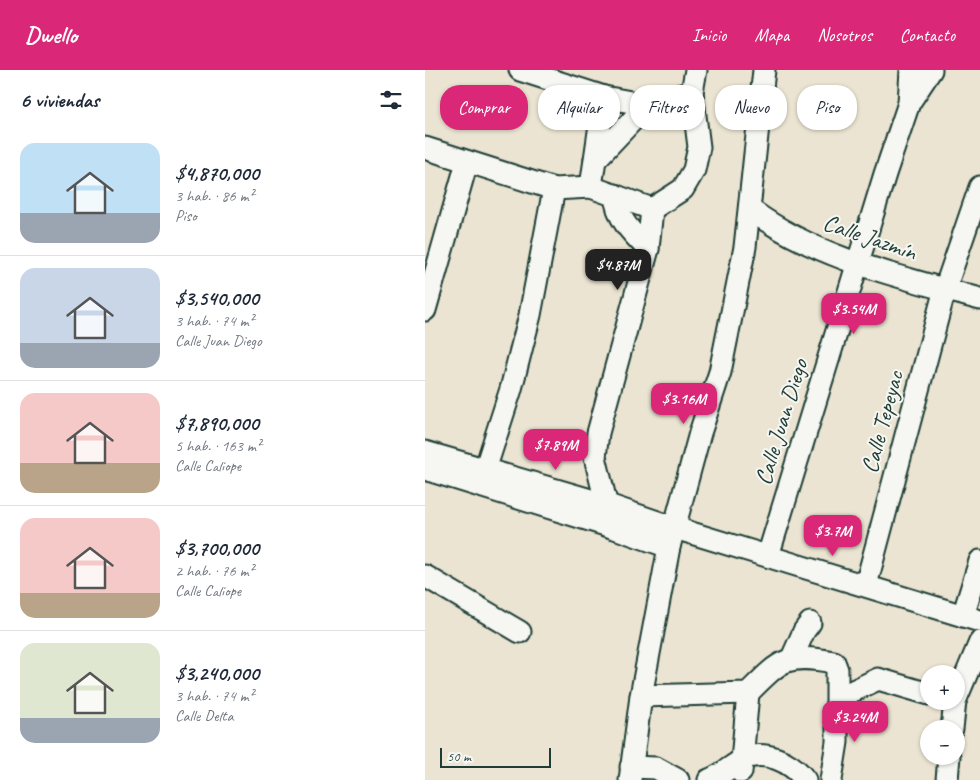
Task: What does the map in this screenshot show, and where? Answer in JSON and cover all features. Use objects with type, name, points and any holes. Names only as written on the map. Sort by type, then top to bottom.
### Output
[{"type":"street","points":[[520,70],[567,85]]},
{"type":"street","points":[[694,85],[696,70]]},
{"type":"street","points":[[678,780],[656,768],[631,773],[641,696],[672,537],[700,433],[720,372],[751,210],[764,70]]},
{"type":"street","points":[[909,103],[911,70]]},
{"type":"street","points":[[909,103],[931,70]]},
{"type":"street","name":"Calle Juan Diego","points":[[767,556],[857,262],[909,103]]},
{"type":"street","points":[[595,160],[630,123]]},
{"type":"street","points":[[591,187],[599,130]]},
{"type":"street","points":[[652,209],[683,189],[694,170],[699,147],[697,130]]},
{"type":"street","points":[[425,148],[554,189],[591,187],[652,209]]},
{"type":"street","points":[[425,310],[467,162]]},
{"type":"street","name":"Calle Tepeyac","points":[[866,585],[945,289],[980,187]]},
{"type":"street","points":[[485,470],[511,389],[530,315],[554,189]]},
{"type":"street","points":[[615,195],[616,208],[627,227],[648,249]]},
{"type":"street","points":[[612,527],[595,457],[598,433],[648,249],[652,209]]},
{"type":"street","name":"Calle Jazmín","points":[[751,210],[777,230],[801,242],[857,262],[980,299]]},
{"type":"street","points":[[425,452],[608,505],[672,537]]},
{"type":"street","points":[[425,469],[612,527],[767,556],[972,619],[980,564]]},
{"type":"street","points":[[425,576],[520,632]]},
{"type":"street","points":[[792,658],[804,630],[810,623]]},
{"type":"street","points":[[965,680],[978,653]]},
{"type":"street","points":[[641,696],[748,693],[779,664],[792,658],[806,656],[834,662],[837,670],[837,742],[831,780]]},
{"type":"street","points":[[837,704],[853,691],[878,679],[920,691]]},
{"type":"street","points":[[740,780],[744,759],[748,693]]},
{"type":"street","points":[[709,780],[724,774],[744,759],[760,756],[778,759],[798,770],[805,780]]},
{"type":"street","points":[[947,780],[948,765]]}]
